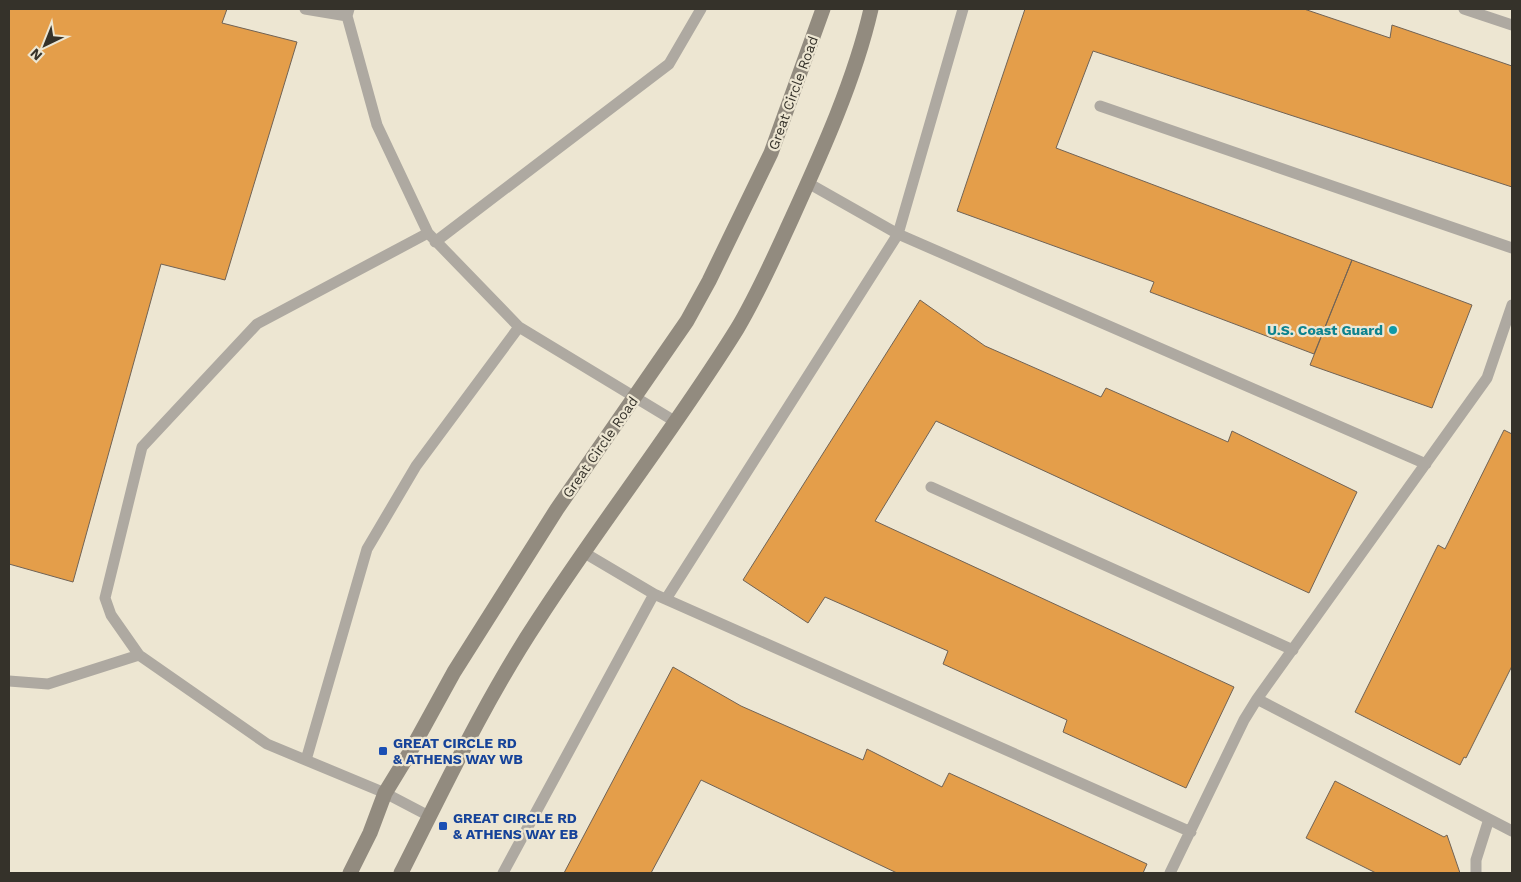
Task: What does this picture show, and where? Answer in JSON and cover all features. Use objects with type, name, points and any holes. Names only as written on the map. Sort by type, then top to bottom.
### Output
[{"type":"street","name":"Great Circle Road","points":[[350,873],[370,833],[385,793],[454,672],[504,590],[687,321],[748,204],[789,106],[823,9]]},
{"type":"street","points":[[401,873],[497,687],[536,622],[583,552],[676,422],[738,326],[774,257],[808,183],[836,116],[871,9]]},
{"type":"lane","points":[[305,9],[348,12],[377,125],[428,233],[436,242],[519,327],[676,422]]},
{"type":"lane","points":[[436,242],[669,64],[701,9]]},
{"type":"lane","points":[[666,599],[898,234],[963,9]]},
{"type":"lane","points":[[1464,9],[1512,25]]},
{"type":"lane","points":[[1100,106],[1512,248]]},
{"type":"lane","points":[[808,183],[898,234],[1426,464]]},
{"type":"lane","points":[[428,233],[257,324],[142,447],[105,598],[111,615],[139,655],[267,744],[385,793],[429,816]]},
{"type":"lane","points":[[1170,873],[1244,720],[1257,699],[1487,378],[1512,305]]},
{"type":"lane","points":[[306,760],[367,549],[416,466],[519,327]]},
{"type":"lane","points":[[931,487],[1293,650]]},
{"type":"lane","points":[[583,552],[654,594],[1190,832]]},
{"type":"lane","points":[[503,873],[654,594]]},
{"type":"lane","points":[[9,681],[48,684],[139,655]]},
{"type":"lane","points":[[1257,699],[1512,831]]},
{"type":"lane","points":[[1476,873],[1476,860],[1489,819]]},
{"type":"building","points":[[9,9],[227,9],[222,23],[297,42],[225,280],[161,264],[73,582],[9,564]]},
{"type":"building","points":[[1025,9],[1304,9],[1390,38],[1392,25],[1512,66],[1512,187],[1093,51],[1056,148],[1352,260],[1314,354],[1150,292],[1154,282],[957,211]]},
{"type":"building","name":"U.S. Coast Guard","points":[[1352,260],[1472,305],[1432,408],[1310,365]]},
{"type":"building","points":[[920,300],[985,346],[1101,397],[1106,388],[1228,442],[1232,431],[1357,492],[1309,593],[936,421],[875,521],[1234,687],[1186,788],[1063,732],[1067,720],[943,664],[948,651],[825,597],[808,623],[743,580]]},
{"type":"building","points":[[1504,430],[1512,434],[1512,666],[1466,758],[1464,757],[1460,765],[1355,712],[1438,545],[1445,549]]},
{"type":"building","points":[[673,667],[741,706],[863,760],[867,749],[942,787],[949,773],[1147,864],[1143,873],[897,873],[701,780],[651,873],[564,873]]},
{"type":"building","points":[[1335,781],[1444,837],[1447,835],[1460,873],[1376,873],[1306,838]]},
{"type":"place","name":"U.S. Coast Guard","points":[[1393,330]]},
{"type":"place","name":"GREAT CIRCLE RD & ATHENS WAY WB","points":[[383,751]]},
{"type":"place","name":"GREAT CIRCLE RD & ATHENS WAY EB","points":[[443,826]]}]
